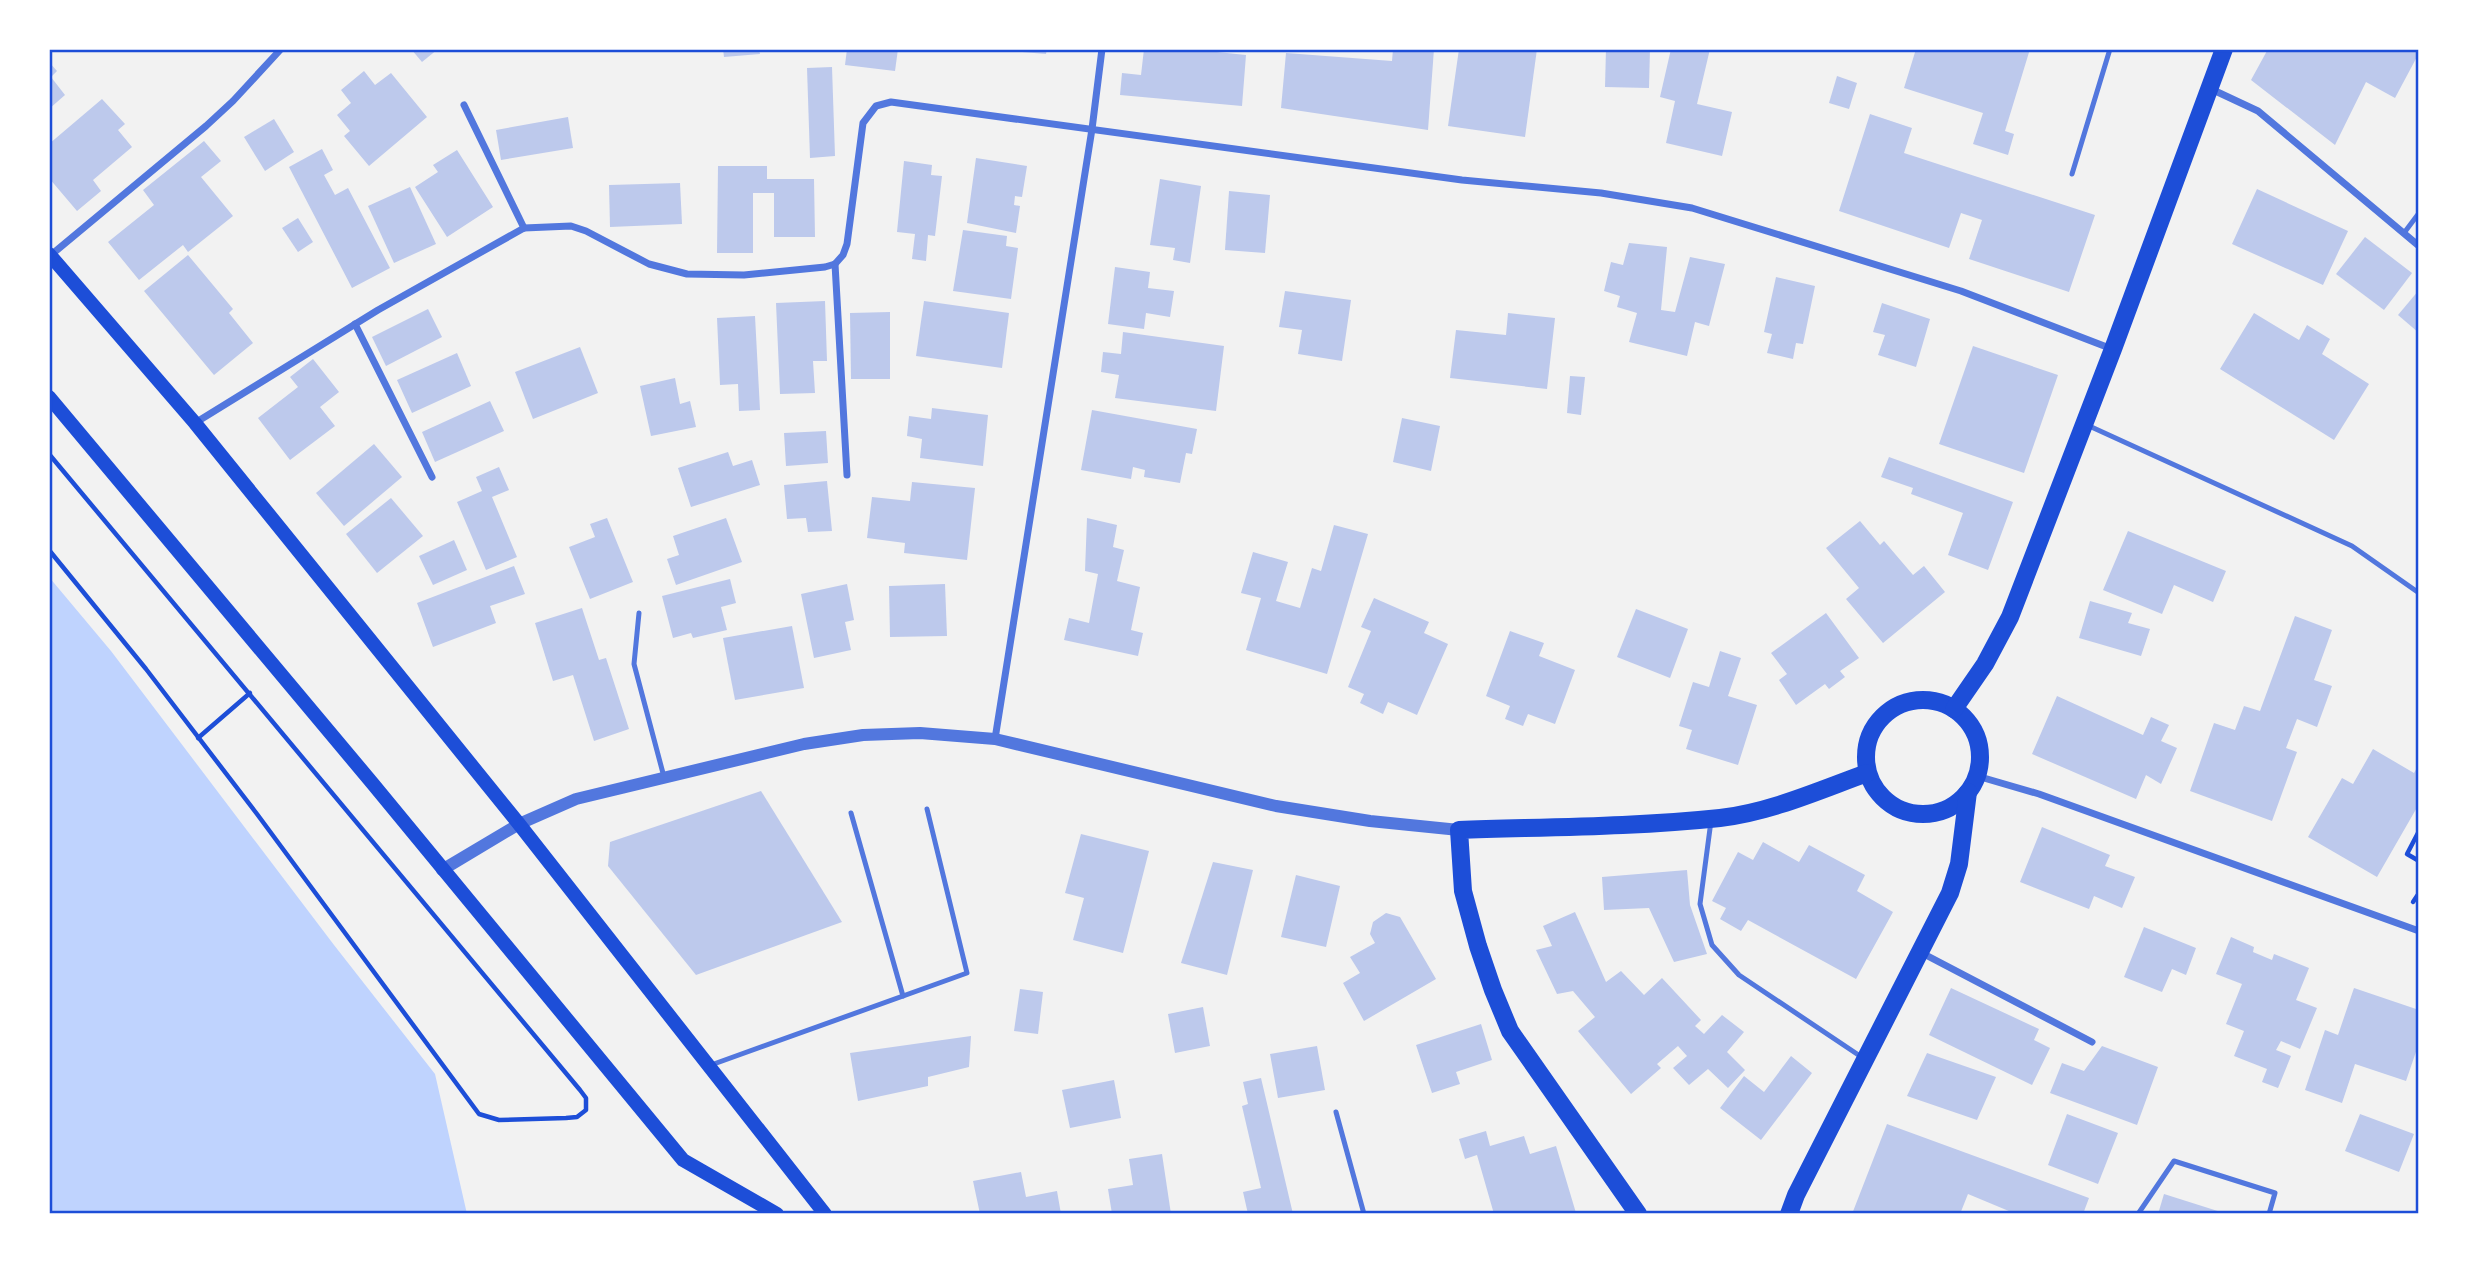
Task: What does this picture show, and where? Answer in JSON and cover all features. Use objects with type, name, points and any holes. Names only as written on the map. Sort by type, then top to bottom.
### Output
[{"type":"main road","points":[[1954,709],[1985,664],[2010,617],[2224,49]]},
{"type":"main road","points":[[50,255],[195,423],[519,824],[825,1214]]},
{"type":"main road","points":[[49,397],[683,1160],[777,1214]]},
{"type":"main road","points":[[1789,1214],[1796,1195],[1950,893],[1980,757],[1977,739],[1968,722],[1954,709],[1921,699],[1904,702],[1888,710],[1876,723],[1868,738],[1865,755],[1867,772],[1875,789],[1887,802],[1903,811],[1921,814],[1938,812],[1955,804],[1973,784]]},
{"type":"main road","points":[[1638,1214],[1510,1031],[1478,947],[1463,891],[1459,830],[1711,818],[1780,804],[1867,772]]},
{"type":"street","points":[[50,255],[206,126],[281,49]]},
{"type":"street","points":[[995,739],[1092,129],[1102,49]]},
{"type":"street","points":[[2210,88],[2258,111],[2419,246]]},
{"type":"street","points":[[847,475],[835,264],[848,244],[863,123],[868,114],[881,104],[897,102],[1462,180],[1601,193],[1692,208],[1961,291],[2113,349]]},
{"type":"street","points":[[464,105],[524,228]]},
{"type":"street","points":[[195,423],[355,324],[524,228],[571,226],[649,264],[687,274],[744,275],[804,270],[835,264]]},
{"type":"street","points":[[355,324],[432,477]]},
{"type":"street","points":[[442,870],[519,824],[576,799],[804,744],[863,735],[920,733],[995,739],[1276,806],[1370,821],[1459,830]]},
{"type":"street","points":[[1973,784],[2039,794],[2419,931]]},
{"type":"street","points":[[1920,952],[2092,1042]]},
{"type":"lane","points":[[2072,174],[2110,49]]},
{"type":"lane","points":[[2404,233],[2419,213]]},
{"type":"lane","points":[[2084,423],[2352,546],[2419,593]]},
{"type":"lane","points":[[639,613],[634,664],[664,777]]},
{"type":"lane","points":[[708,1066],[967,973],[927,809]]},
{"type":"lane","points":[[850,813],[903,996]]},
{"type":"lane","points":[[1711,818],[1700,904],[1712,945],[1739,975],[1865,1059]]},
{"type":"lane","points":[[1336,1112],[1363,1214]]},
{"type":"lane","points":[[2138,1214],[2174,1161],[2275,1193],[2269,1214]]},
{"type":"path","points":[[49,454],[580,1090],[587,1104],[586,1110],[566,1118],[499,1120],[479,1114],[138,659],[49,550]]},
{"type":"path","points":[[198,738],[250,693]]},
{"type":"path","points":[[2419,831],[2407,854],[2419,861]]},
{"type":"water","points":[[49,577],[111,651],[435,1074],[467,1214],[49,1214]]},
{"type":"building","points":[[411,49],[438,49],[422,62]]},
{"type":"building","points":[[723,49],[759,49],[760,54],[724,57]]},
{"type":"building","points":[[847,49],[898,49],[895,71],[845,65]]},
{"type":"building","points":[[1009,49],[1047,49],[1046,54]]},
{"type":"building","points":[[1144,49],[1188,49],[1246,55],[1242,106],[1120,95],[1122,73],[1141,75]]},
{"type":"building","points":[[1393,49],[1434,49],[1428,130],[1281,108],[1286,53],[1392,61]]},
{"type":"building","points":[[1459,49],[1537,49],[1525,137],[1448,126]]},
{"type":"building","points":[[1606,49],[1650,49],[1649,88],[1605,87]]},
{"type":"building","points":[[1671,49],[1710,49],[1697,104],[1732,112],[1722,156],[1666,143],[1675,101],[1660,97]]},
{"type":"building","points":[[1916,49],[2030,49],[2005,131],[2014,134],[2008,155],[1973,144],[1983,113],[1904,88]]},
{"type":"building","points":[[2268,49],[2419,49],[2419,53],[2395,98],[2366,82],[2335,145],[2251,80]]},
{"type":"building","points":[[49,62],[57,71],[51,77],[65,95],[49,109]]},
{"type":"building","points":[[832,67],[835,156],[810,158],[807,68]]},
{"type":"building","points":[[364,71],[375,85],[391,73],[427,117],[369,166],[344,136],[350,131],[337,115],[351,103],[341,90]]},
{"type":"building","points":[[1837,76],[1857,83],[1849,109],[1829,103]]},
{"type":"building","points":[[102,99],[125,124],[118,130],[132,147],[93,180],[101,191],[77,211],[49,178],[49,144]]},
{"type":"building","points":[[1870,114],[1912,128],[1904,153],[2095,215],[2069,292],[1969,259],[1982,220],[1961,213],[1949,248],[1839,211]]},
{"type":"building","points":[[568,117],[573,148],[501,160],[496,130]]},
{"type":"building","points":[[274,119],[294,152],[265,171],[244,137]]},
{"type":"building","points":[[204,141],[221,161],[201,177],[233,216],[188,252],[183,245],[139,280],[108,242],[154,205],[143,190]]},
{"type":"building","points":[[322,149],[333,170],[324,175],[335,195],[348,188],[390,268],[352,288],[289,167]]},
{"type":"building","points":[[457,150],[493,207],[447,237],[415,187],[438,172],[433,165]]},
{"type":"building","points":[[976,158],[1027,166],[1022,197],[1015,196],[1014,205],[1020,206],[1016,233],[967,223]]},
{"type":"building","points":[[904,161],[932,165],[931,175],[942,176],[935,236],[928,235],[926,261],[912,259],[915,234],[897,232]]},
{"type":"building","points":[[718,166],[767,166],[767,179],[814,179],[815,237],[774,237],[774,193],[753,193],[753,253],[717,253]]},
{"type":"building","points":[[1160,179],[1201,186],[1190,263],[1173,260],[1175,248],[1150,245]]},
{"type":"building","points":[[680,183],[682,224],[610,227],[609,185]]},
{"type":"building","points":[[410,187],[436,244],[394,263],[368,206]]},
{"type":"building","points":[[2257,189],[2348,231],[2323,285],[2232,244]]},
{"type":"building","points":[[1229,191],[1270,195],[1265,253],[1225,250]]},
{"type":"building","points":[[298,218],[313,242],[298,252],[282,228]]},
{"type":"building","points":[[963,230],[1007,236],[1006,246],[1018,248],[1011,299],[953,291]]},
{"type":"building","points":[[2365,237],[2412,273],[2384,310],[2336,274]]},
{"type":"building","points":[[1629,243],[1667,247],[1661,310],[1675,312],[1690,257],[1725,264],[1709,326],[1695,322],[1687,356],[1629,342],[1637,313],[1617,307],[1620,296],[1604,291],[1611,262],[1623,265]]},
{"type":"building","points":[[188,255],[233,309],[229,313],[253,343],[214,375],[144,291]]},
{"type":"building","points":[[1115,267],[1150,272],[1148,288],[1174,291],[1170,317],[1146,313],[1144,329],[1108,324]]},
{"type":"building","points":[[1776,277],[1815,286],[1803,344],[1796,343],[1793,359],[1767,353],[1772,334],[1764,332]]},
{"type":"building","points":[[2419,290],[2419,333],[2398,315]]},
{"type":"building","points":[[1285,291],[1351,300],[1342,361],[1298,354],[1302,330],[1279,327]]},
{"type":"building","points":[[825,301],[827,361],[813,361],[815,393],[780,394],[776,303]]},
{"type":"building","points":[[924,301],[1009,313],[1002,368],[916,356]]},
{"type":"building","points":[[1882,303],[1930,319],[1916,367],[1878,355],[1885,335],[1873,332]]},
{"type":"building","points":[[428,309],[442,337],[386,366],[372,337]]},
{"type":"building","points":[[890,312],[890,379],[851,379],[850,313]]},
{"type":"building","points":[[1508,313],[1555,318],[1547,389],[1450,378],[1456,330],[1506,335]]},
{"type":"building","points":[[2254,313],[2299,340],[2307,325],[2330,339],[2322,354],[2369,384],[2334,440],[2220,369]]},
{"type":"building","points":[[755,316],[760,410],[739,411],[738,384],[720,385],[717,318]]},
{"type":"building","points":[[1123,332],[1224,346],[1216,411],[1115,398],[1119,375],[1101,372],[1103,352],[1121,354]]},
{"type":"building","points":[[1973,346],[2058,375],[2024,473],[1939,444]]},
{"type":"building","points":[[580,347],[598,393],[533,419],[515,372]]},
{"type":"building","points":[[457,353],[471,386],[412,413],[397,380]]},
{"type":"building","points":[[313,359],[339,392],[320,407],[335,426],[290,460],[258,418],[298,387],[290,377]]},
{"type":"building","points":[[1570,376],[1585,377],[1581,415],[1567,413]]},
{"type":"building","points":[[675,378],[680,404],[690,401],[696,427],[651,436],[640,386]]},
{"type":"building","points":[[490,401],[504,431],[435,462],[422,432]]},
{"type":"building","points":[[932,408],[988,415],[983,466],[920,458],[922,439],[907,436],[909,416],[931,419]]},
{"type":"building","points":[[1092,410],[1197,429],[1192,454],[1186,453],[1180,483],[1144,477],[1145,470],[1133,467],[1131,479],[1081,470]]},
{"type":"building","points":[[1402,418],[1440,426],[1431,471],[1393,462]]},
{"type":"building","points":[[826,431],[828,463],[786,466],[784,433]]},
{"type":"building","points":[[374,444],[402,477],[344,526],[316,493]]},
{"type":"building","points":[[728,452],[733,466],[752,460],[760,485],[691,507],[678,468]]},
{"type":"building","points":[[1889,457],[2013,502],[1988,570],[1948,555],[1963,513],[1911,494],[1913,488],[1881,477]]},
{"type":"building","points":[[499,467],[509,490],[492,497],[517,557],[486,570],[457,502],[482,491],[476,477]]},
{"type":"building","points":[[827,481],[832,531],[808,532],[806,518],[787,519],[784,485]]},
{"type":"building","points":[[912,482],[975,488],[967,560],[904,553],[905,543],[867,538],[872,497],[910,501]]},
{"type":"building","points":[[391,498],[423,536],[377,573],[346,534]]},
{"type":"building","points":[[607,518],[633,582],[590,599],[569,547],[595,537],[590,524]]},
{"type":"building","points":[[726,518],[742,562],[676,585],[667,559],[679,555],[673,536]]},
{"type":"building","points":[[1087,518],[1117,525],[1113,547],[1124,550],[1117,581],[1140,587],[1131,630],[1143,633],[1138,656],[1064,640],[1069,618],[1089,623],[1098,574],[1085,571]]},
{"type":"building","points":[[1860,521],[1880,545],[1884,541],[1913,575],[1924,566],[1945,592],[1883,643],[1846,599],[1859,588],[1826,548]]},
{"type":"building","points":[[1334,525],[1368,534],[1327,674],[1246,650],[1261,598],[1241,593],[1253,552],[1288,562],[1276,601],[1300,608],[1312,568],[1321,571]]},
{"type":"building","points":[[2128,531],[2226,571],[2213,602],[2174,585],[2162,614],[2103,590]]},
{"type":"building","points":[[454,540],[467,570],[433,585],[419,556]]},
{"type":"building","points":[[514,566],[525,594],[490,606],[496,623],[433,647],[417,603]]},
{"type":"building","points":[[730,579],[736,603],[721,607],[727,630],[693,638],[691,633],[673,638],[662,596]]},
{"type":"building","points":[[847,584],[854,620],[845,622],[851,650],[814,658],[801,594]]},
{"type":"building","points":[[945,584],[947,636],[890,637],[889,586]]},
{"type":"building","points":[[1374,598],[1429,622],[1424,633],[1448,644],[1417,715],[1388,702],[1383,714],[1360,703],[1364,694],[1348,687],[1371,631],[1361,627]]},
{"type":"building","points":[[2090,601],[2132,613],[2128,623],[2150,629],[2141,656],[2079,638]]},
{"type":"building","points":[[582,608],[599,660],[606,658],[629,729],[594,741],[573,675],[553,681],[535,623]]},
{"type":"building","points":[[1636,609],[1688,629],[1670,678],[1617,657]]},
{"type":"building","points":[[1826,613],[1859,658],[1840,671],[1845,677],[1829,689],[1825,684],[1796,705],[1779,680],[1787,674],[1771,653]]},
{"type":"building","points":[[2295,616],[2332,630],[2314,680],[2332,686],[2317,727],[2297,719],[2286,748],[2297,752],[2272,821],[2190,791],[2214,723],[2235,730],[2244,706],[2260,711]]},
{"type":"building","points":[[792,626],[804,688],[735,700],[723,638]]},
{"type":"building","points":[[1510,631],[1544,643],[1539,656],[1575,670],[1555,724],[1528,714],[1523,726],[1505,719],[1510,706],[1486,696]]},
{"type":"building","points":[[1720,651],[1741,658],[1728,696],[1757,705],[1738,765],[1686,749],[1692,730],[1679,726],[1693,682],[1709,687]]},
{"type":"building","points":[[2057,696],[2143,735],[2151,717],[2169,725],[2161,741],[2177,748],[2161,784],[2146,775],[2136,799],[2032,754]]},
{"type":"building","points":[[2373,749],[2414,773],[2419,764],[2419,804],[2377,877],[2308,837],[2342,778],[2353,784]]},
{"type":"building","points":[[761,791],[842,922],[696,975],[608,866],[610,842]]},
{"type":"building","points":[[2042,827],[2110,855],[2105,866],[2135,877],[2122,908],[2094,896],[2089,909],[2020,882]]},
{"type":"building","points":[[1081,834],[1149,851],[1123,953],[1073,940],[1084,898],[1065,893]]},
{"type":"building","points":[[1763,842],[1799,862],[1809,845],[1865,875],[1857,891],[1893,912],[1856,979],[1748,920],[1741,931],[1720,919],[1726,908],[1712,901],[1738,852],[1753,860]]},
{"type":"building","points":[[1213,862],[1253,870],[1227,975],[1181,963]]},
{"type":"building","points":[[1687,870],[1690,905],[1707,954],[1674,962],[1649,908],[1604,910],[1602,877]]},
{"type":"building","points":[[1296,875],[1340,886],[1326,947],[1281,937]]},
{"type":"building","points":[[1575,912],[1606,982],[1621,971],[1644,995],[1662,978],[1701,1020],[1695,1026],[1704,1034],[1722,1015],[1744,1032],[1727,1052],[1745,1070],[1728,1088],[1708,1069],[1689,1085],[1673,1068],[1687,1056],[1678,1046],[1657,1064],[1661,1068],[1631,1094],[1578,1031],[1595,1017],[1573,991],[1557,994],[1536,950],[1552,946],[1543,926]]},
{"type":"building","points":[[1386,913],[1400,917],[1436,979],[1364,1021],[1343,983],[1360,973],[1350,957],[1375,943],[1370,934],[1373,922]]},
{"type":"building","points":[[2144,927],[2196,948],[2186,975],[2172,969],[2162,992],[2124,977]]},
{"type":"building","points":[[2231,937],[2254,947],[2253,952],[2272,960],[2274,954],[2309,968],[2296,1000],[2317,1008],[2300,1049],[2281,1041],[2276,1050],[2291,1056],[2278,1088],[2262,1082],[2267,1069],[2234,1056],[2244,1031],[2226,1024],[2242,984],[2216,974]]},
{"type":"building","points":[[1951,988],[2039,1029],[2034,1040],[2050,1048],[2032,1085],[1929,1035]]},
{"type":"building","points":[[2354,988],[2419,1010],[2419,1043],[2406,1081],[2355,1064],[2342,1103],[2305,1090],[2325,1030],[2338,1035]]},
{"type":"building","points":[[1020,989],[1043,992],[1038,1034],[1014,1031]]},
{"type":"building","points":[[1203,1007],[1210,1046],[1175,1053],[1168,1014]]},
{"type":"building","points":[[1481,1024],[1492,1060],[1456,1072],[1460,1084],[1432,1093],[1416,1045]]},
{"type":"building","points":[[971,1036],[969,1067],[928,1077],[928,1086],[858,1101],[850,1053]]},
{"type":"building","points":[[1317,1046],[1325,1090],[1278,1098],[1270,1054]]},
{"type":"building","points":[[2102,1046],[2158,1067],[2137,1125],[2050,1093],[2062,1063],[2084,1071]]},
{"type":"building","points":[[1927,1053],[1996,1077],[1977,1120],[1907,1096]]},
{"type":"building","points":[[1791,1056],[1812,1073],[1761,1140],[1720,1108],[1744,1076],[1764,1092]]},
{"type":"building","points":[[1261,1078],[1293,1214],[1248,1214],[1243,1192],[1261,1188],[1242,1106],[1248,1104],[1243,1082]]},
{"type":"building","points":[[1114,1080],[1121,1118],[1070,1128],[1062,1090]]},
{"type":"building","points":[[2067,1114],[2118,1133],[2098,1184],[2048,1165]]},
{"type":"building","points":[[2360,1114],[2414,1134],[2399,1172],[2345,1151]]},
{"type":"building","points":[[1887,1124],[2089,1198],[2083,1214],[2016,1214],[1968,1194],[1960,1214],[1852,1214]]},
{"type":"building","points":[[1486,1131],[1490,1146],[1524,1136],[1530,1154],[1556,1146],[1576,1213],[1494,1214],[1477,1155],[1465,1159],[1459,1139]]},
{"type":"building","points":[[1162,1154],[1171,1214],[1112,1214],[1108,1189],[1133,1185],[1129,1159]]},
{"type":"building","points":[[1021,1172],[1026,1197],[1057,1191],[1061,1214],[980,1214],[973,1181]]},
{"type":"building","points":[[2164,1194],[2224,1213],[2224,1214],[2158,1214]]}]
